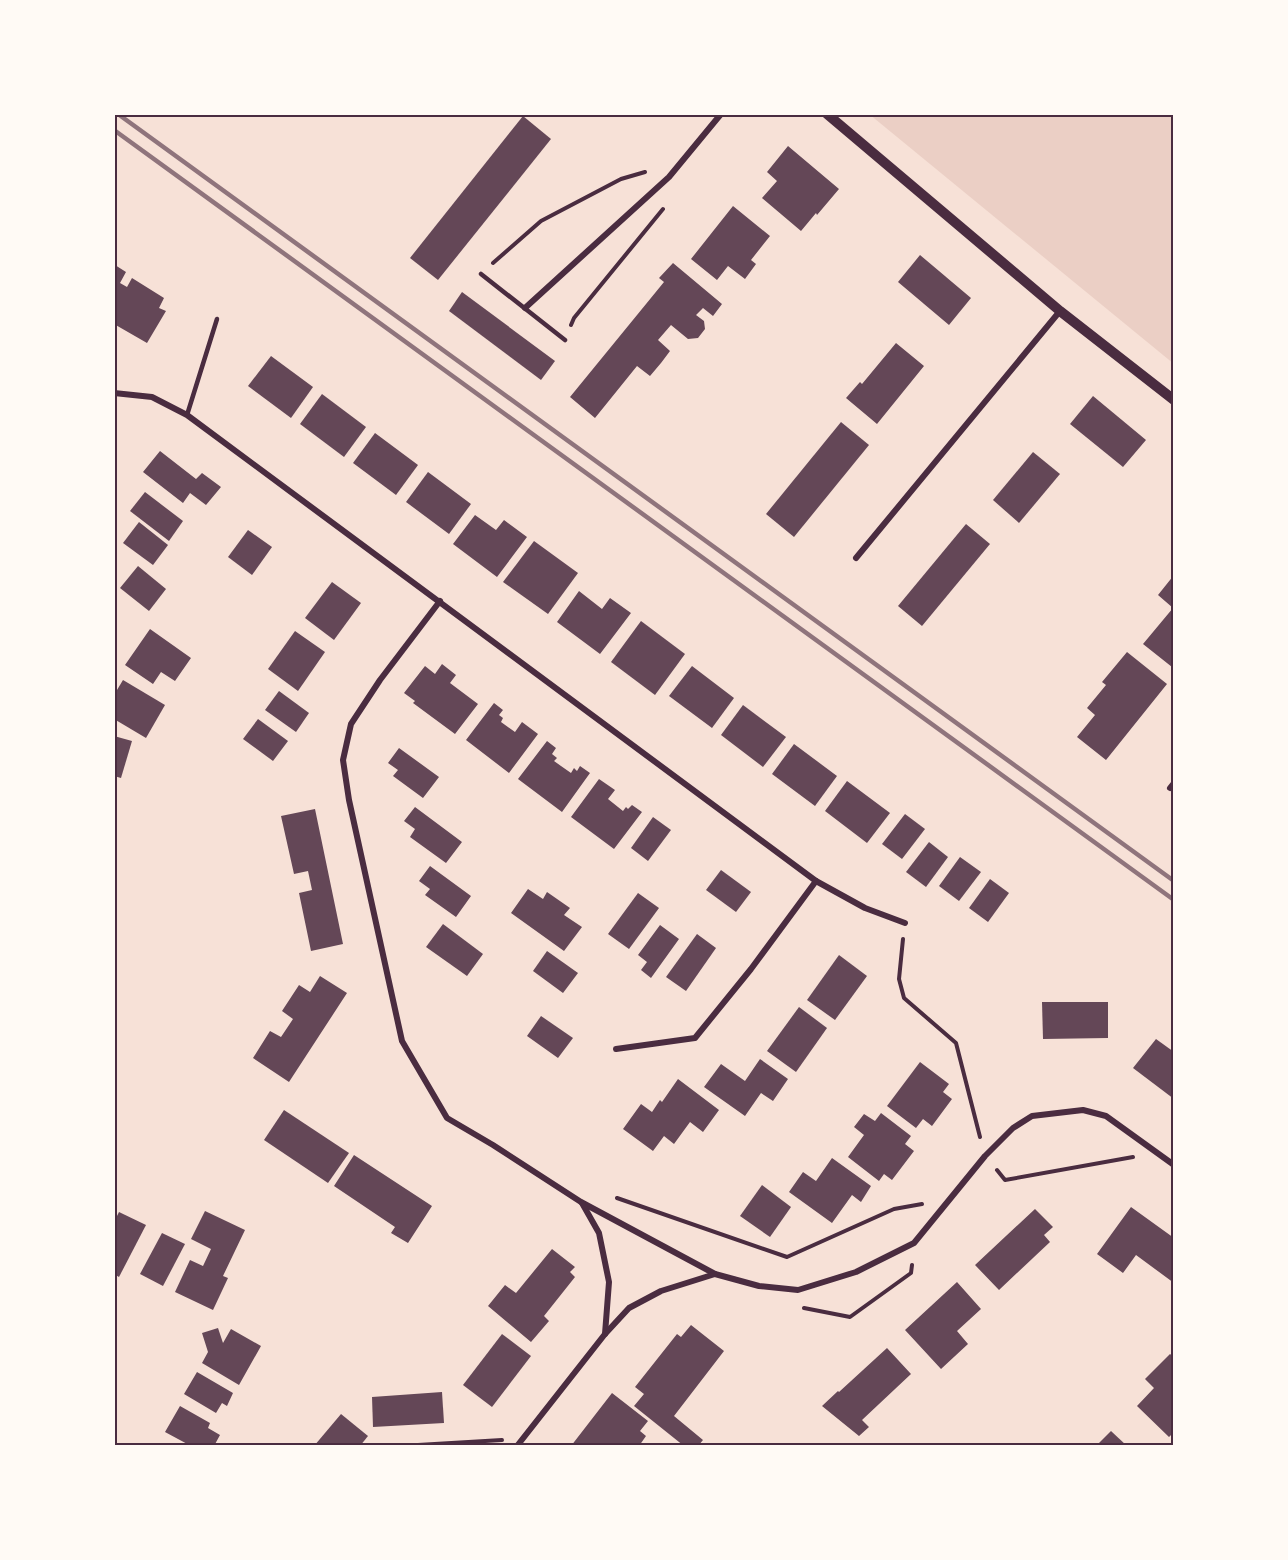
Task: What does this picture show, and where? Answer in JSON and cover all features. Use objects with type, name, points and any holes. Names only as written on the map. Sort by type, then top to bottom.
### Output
[{"type":"street","points":[[525,308],[669,177],[722,114]]},
{"type":"street","points":[[827,114],[1060,311],[1174,400]]},
{"type":"street","points":[[856,558],[1060,311]]},
{"type":"street","points":[[114,393],[152,398],[187,415],[816,881],[865,908],[905,923]]},
{"type":"street","points":[[440,601],[380,680],[351,724],[343,760],[349,800],[402,1041],[447,1118],[581,1202],[715,1274],[759,1286],[798,1290],[856,1272],[914,1243],[985,1156],[1012,1128],[1032,1116],[1083,1110],[1106,1116],[1174,1165]]},
{"type":"street","points":[[616,1049],[695,1038],[752,969],[816,881]]},
{"type":"street","points":[[581,1202],[599,1233],[609,1282],[605,1334]]},
{"type":"street","points":[[517,1446],[605,1334],[629,1308],[661,1291],[715,1274]]},
{"type":"lane","points":[[482,274],[565,340]]},
{"type":"lane","points":[[187,415],[217,319]]},
{"type":"path","points":[[482,274],[541,221],[621,179],[683,161]]},
{"type":"path","points":[[565,340],[574,318],[661,213],[665,202]]},
{"type":"path","points":[[905,923],[899,979],[904,999],[956,1043],[985,1156],[1005,1180],[1156,1153]]},
{"type":"path","points":[[615,1197],[787,1257],[894,1209],[949,1200]]},
{"type":"path","points":[[401,1446],[523,1439]]},
{"type":"shaded area","points":[[869,114],[1174,114],[1174,364]]},
{"type":"building","points":[[523,116],[551,139],[438,280],[410,258]]},
{"type":"building","points":[[788,146],[839,189],[801,231],[762,198],[777,181],[767,172]]},
{"type":"building","points":[[733,206],[770,236],[751,260],[756,264],[745,279],[728,266],[717,280],[691,259]]},
{"type":"building","points":[[920,255],[971,298],[949,325],[898,282]]},
{"type":"building","points":[[114,260],[117,262],[115,265],[126,272],[120,283],[127,287],[132,278],[164,298],[159,308],[166,311],[147,343],[114,324]]},
{"type":"building","points":[[673,263],[722,304],[713,316],[703,308],[696,315],[704,321],[705,329],[698,338],[688,339],[671,325],[658,340],[670,351],[661,363],[650,376],[637,366],[595,418],[570,397],[664,282],[659,278]]},
{"type":"building","points":[[462,292],[555,361],[541,380],[449,311]]},
{"type":"building","points":[[896,343],[924,366],[877,424],[846,398],[860,382],[862,384]]},
{"type":"building","points":[[271,356],[313,387],[291,418],[248,386]]},
{"type":"building","points":[[322,394],[366,427],[344,457],[300,424]]},
{"type":"building","points":[[1093,396],[1146,440],[1123,467],[1070,424]]},
{"type":"building","points":[[841,422],[869,445],[794,537],[766,514]]},
{"type":"building","points":[[375,433],[418,465],[396,495],[353,463]]},
{"type":"building","points":[[160,451],[196,479],[202,473],[221,487],[206,505],[190,493],[183,503],[143,472]]},
{"type":"building","points":[[1033,452],[1060,474],[1019,523],[993,500]]},
{"type":"building","points":[[428,472],[471,504],[449,534],[406,502]]},
{"type":"building","points":[[145,492],[183,521],[169,541],[130,511]]},
{"type":"building","points":[[475,515],[496,530],[504,520],[527,537],[497,577],[453,544]]},
{"type":"building","points":[[139,522],[168,545],[153,565],[123,543]]},
{"type":"building","points":[[966,524],[990,544],[922,626],[898,606]]},
{"type":"building","points":[[248,530],[272,547],[252,575],[228,557]]},
{"type":"building","points":[[534,541],[578,573],[548,614],[503,582]]},
{"type":"building","points":[[138,566],[166,589],[149,611],[120,588]]},
{"type":"building","points":[[1174,575],[1174,665],[1172,667],[1143,644],[1173,608],[1158,595]]},
{"type":"building","points":[[332,582],[361,603],[334,640],[305,618]]},
{"type":"building","points":[[579,591],[602,609],[610,598],[631,613],[600,654],[557,622]]},
{"type":"building","points":[[641,621],[685,654],[655,695],[611,662]]},
{"type":"building","points":[[150,629],[191,658],[175,681],[161,672],[153,684],[125,665]]},
{"type":"building","points":[[295,631],[325,652],[298,691],[268,669]]},
{"type":"building","points":[[1127,652],[1167,684],[1106,760],[1077,737],[1095,715],[1087,708],[1106,685],[1102,682]]},
{"type":"building","points":[[442,664],[456,675],[450,683],[478,704],[455,734],[413,703],[415,701],[404,693],[425,666],[435,674]]},
{"type":"building","points":[[692,666],[734,698],[712,728],[669,696]]},
{"type":"building","points":[[123,680],[165,705],[146,738],[114,719],[114,695]]},
{"type":"building","points":[[279,691],[309,713],[296,732],[265,710]]},
{"type":"building","points":[[494,703],[503,710],[499,715],[503,718],[501,722],[515,732],[522,722],[538,734],[509,773],[466,740]]},
{"type":"building","points":[[743,705],[786,737],[763,767],[721,735]]},
{"type":"building","points":[[258,719],[288,741],[273,761],[243,739]]},
{"type":"building","points":[[114,736],[132,741],[121,778],[114,776]]},
{"type":"building","points":[[547,741],[556,748],[552,754],[557,758],[554,761],[571,773],[574,768],[577,771],[580,766],[590,773],[562,812],[518,779]]},
{"type":"building","points":[[794,744],[837,776],[815,806],[772,774]]},
{"type":"building","points":[[399,748],[439,777],[423,798],[393,776],[398,770],[388,763]]},
{"type":"building","points":[[599,779],[615,790],[608,799],[623,811],[632,805],[642,812],[614,849],[571,817]]},
{"type":"building","points":[[847,781],[890,813],[867,843],[825,811]]},
{"type":"building","points":[[415,807],[462,842],[446,863],[410,837],[415,829],[404,821]]},
{"type":"building","points":[[315,809],[343,944],[311,951],[299,893],[312,890],[308,871],[294,874],[281,816]]},
{"type":"building","points":[[905,814],[925,829],[902,859],[882,844]]},
{"type":"building","points":[[653,817],[671,830],[648,861],[631,848]]},
{"type":"building","points":[[929,842],[948,857],[926,887],[906,872]]},
{"type":"building","points":[[960,857],[981,872],[959,901],[939,886]]},
{"type":"building","points":[[430,866],[471,896],[456,917],[425,895],[430,889],[419,881]]},
{"type":"building","points":[[721,870],[751,892],[736,912],[706,890]]},
{"type":"building","points":[[990,879],[1009,893],[988,922],[969,908]]},
{"type":"building","points":[[528,889],[543,899],[547,892],[570,908],[564,915],[582,927],[564,951],[511,913]]},
{"type":"building","points":[[638,893],[659,908],[629,949],[608,934]]},
{"type":"building","points":[[443,924],[483,954],[467,976],[426,947]]},
{"type":"building","points":[[660,925],[679,939],[651,978],[641,970],[647,962],[638,955]]},
{"type":"building","points":[[697,934],[716,948],[686,991],[666,977]]},
{"type":"building","points":[[547,951],[578,973],[563,993],[533,971]]},
{"type":"building","points":[[839,955],[867,976],[835,1020],[807,1000]]},
{"type":"building","points":[[320,976],[347,993],[289,1082],[253,1058],[270,1031],[281,1037],[293,1019],[282,1011],[299,985],[310,992]]},
{"type":"building","points":[[1042,1002],[1108,1002],[1108,1038],[1043,1039]]},
{"type":"building","points":[[799,1007],[827,1028],[796,1072],[767,1051]]},
{"type":"building","points":[[541,1016],[573,1038],[558,1058],[527,1036]]},
{"type":"building","points":[[1156,1039],[1174,1052],[1174,1099],[1133,1068]]},
{"type":"building","points":[[760,1059],[788,1079],[773,1101],[761,1093],[745,1116],[704,1087],[721,1064],[745,1081]]},
{"type":"building","points":[[920,1062],[949,1084],[943,1092],[952,1099],[932,1126],[923,1119],[916,1128],[887,1106]]},
{"type":"building","points":[[678,1079],[719,1110],[703,1132],[690,1122],[674,1144],[664,1136],[653,1151],[623,1129],[641,1104],[652,1112]]},
{"type":"building","points":[[284,1110],[349,1153],[328,1183],[264,1140]]},
{"type":"building","points":[[881,1113],[911,1136],[905,1144],[914,1151],[892,1180],[884,1174],[879,1181],[848,1157],[864,1135],[854,1127],[864,1114],[875,1121]]},
{"type":"building","points":[[354,1155],[432,1206],[408,1243],[391,1233],[395,1227],[334,1186]]},
{"type":"building","points":[[832,1158],[871,1186],[861,1202],[852,1195],[832,1223],[789,1192],[803,1172],[816,1181]]},
{"type":"building","points":[[762,1185],[791,1207],[770,1237],[740,1216]]},
{"type":"building","points":[[1131,1207],[1174,1238],[1174,1283],[1136,1255],[1123,1273],[1097,1254]]},
{"type":"building","points":[[1035,1209],[1053,1227],[1044,1235],[1050,1242],[999,1290],[975,1265]]},
{"type":"building","points":[[205,1211],[245,1230],[223,1276],[228,1278],[213,1310],[175,1292],[190,1260],[203,1266],[211,1249],[191,1239]]},
{"type":"building","points":[[119,1212],[146,1225],[119,1277],[114,1274],[114,1222]]},
{"type":"building","points":[[162,1233],[185,1244],[163,1286],[140,1274]]},
{"type":"building","points":[[552,1249],[575,1267],[570,1272],[575,1277],[544,1316],[549,1321],[531,1342],[488,1306],[505,1285],[516,1293]]},
{"type":"building","points":[[957,1282],[981,1309],[957,1331],[968,1344],[941,1369],[905,1330]]},
{"type":"building","points":[[691,1325],[724,1351],[674,1416],[703,1440],[698,1446],[684,1446],[634,1406],[644,1394],[635,1387],[677,1334],[681,1337]]},
{"type":"building","points":[[218,1328],[223,1343],[231,1329],[261,1346],[239,1385],[202,1363],[208,1352],[202,1333]]},
{"type":"building","points":[[502,1334],[531,1356],[492,1407],[463,1385]]},
{"type":"building","points":[[887,1348],[911,1374],[862,1420],[869,1427],[859,1436],[822,1406]]},
{"type":"building","points":[[1170,1354],[1174,1357],[1174,1432],[1169,1437],[1137,1406],[1154,1388],[1145,1379]]},
{"type":"building","points":[[197,1372],[233,1393],[227,1406],[222,1403],[216,1413],[184,1394]]},
{"type":"building","points":[[442,1392],[444,1423],[373,1427],[372,1397]]},
{"type":"building","points":[[612,1393],[648,1421],[640,1431],[646,1436],[639,1446],[571,1446]]},
{"type":"building","points":[[180,1406],[210,1423],[208,1428],[220,1435],[214,1446],[191,1446],[165,1432]]},
{"type":"building","points":[[341,1414],[368,1436],[360,1446],[314,1446]]},
{"type":"building","points":[[1111,1431],[1127,1446],[1096,1446]]},
{"type":"railway","points":[[118,114],[1174,881]]},
{"type":"railway","points":[[114,130],[1174,900]]}]
